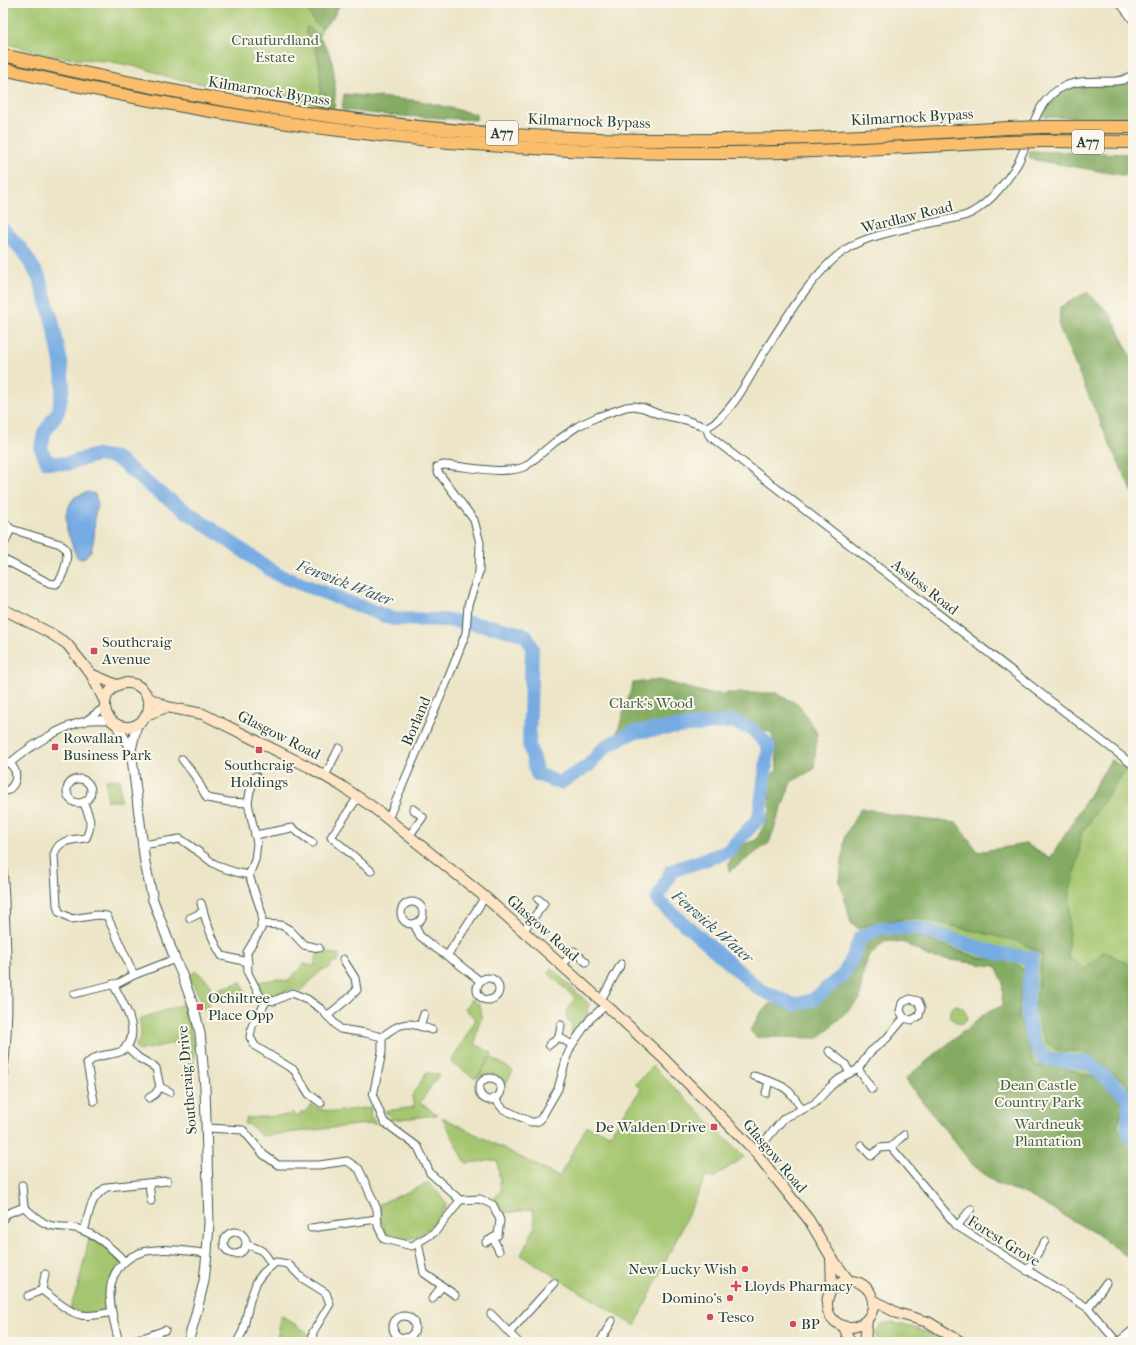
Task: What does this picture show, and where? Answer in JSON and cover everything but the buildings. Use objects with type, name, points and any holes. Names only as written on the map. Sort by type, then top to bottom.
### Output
[{"type":"highway","name":"Kilmarnock Bypass","points":[[3,55],[135,85],[316,115],[446,130],[570,138],[711,140],[819,137],[1008,128],[1133,127]]},
{"type":"highway","name":"Kilmarnock Bypass","points":[[3,69],[103,91],[219,113],[405,139],[496,146],[626,152],[731,154],[1007,142],[1133,142]]},
{"type":"main road","points":[[3,609],[50,633],[67,644],[91,674],[105,704]]},
{"type":"main road","points":[[91,674],[117,685]]},
{"type":"main road","points":[[146,715],[149,706],[147,697],[143,690],[135,684],[127,682],[117,685],[106,695],[106,712],[114,722],[124,726],[137,724],[146,715],[167,707]]},
{"type":"main road","name":"Glasgow Road","points":[[147,697],[167,707],[203,714],[325,776],[358,797],[388,819],[484,897],[604,1002],[754,1150],[809,1220],[831,1258],[849,1281]]},
{"type":"main road","name":"Glasgow Road","points":[[831,1258],[832,1289]]},
{"type":"main road","points":[[897,1313],[869,1316],[859,1326],[844,1327],[835,1323],[830,1317],[826,1301],[828,1295],[837,1284],[849,1281],[856,1282],[867,1288],[873,1300],[897,1313],[928,1322],[961,1342]]},
{"type":"main road","points":[[865,1342],[873,1300]]},
{"type":"main road","points":[[844,1327],[850,1342]]},
{"type":"street","points":[[1120,3],[1133,20]]},
{"type":"street","name":"Wardlaw Road","points":[[706,427],[721,417],[736,399],[791,311],[830,261],[846,249],[867,239],[964,216],[974,212],[986,202],[1008,178],[1018,161],[1038,111],[1048,98],[1060,89],[1072,84],[1123,80],[1133,75]]},
{"type":"street","name":"Borland","points":[[388,819],[446,684],[466,633],[468,605],[479,572],[480,543],[474,520],[438,472],[437,467],[443,465],[504,471],[522,468],[578,426],[597,417],[626,407],[634,406],[644,408],[658,414],[686,420],[706,427]]},
{"type":"street","name":"Assloss Road","points":[[706,427],[712,438],[1133,764]]},
{"type":"street","points":[[3,520],[10,529],[60,544],[65,548],[67,554],[63,576],[58,583],[49,583],[3,559]]},
{"type":"street","points":[[3,546],[10,529]]},
{"type":"street","points":[[3,792],[7,791],[13,786],[16,779],[15,771],[6,762],[70,726],[87,720],[105,704]]},
{"type":"street","points":[[87,720],[114,722]]},
{"type":"street","name":"Southcraig Drive","points":[[114,722],[131,750]]},
{"type":"street","name":"Southcraig Drive","points":[[137,724],[131,750],[142,845],[153,900],[192,1003],[200,1033],[205,1088],[209,1223],[207,1253],[204,1281],[188,1342]]},
{"type":"street","points":[[325,776],[339,748]]},
{"type":"street","points":[[182,759],[195,776],[207,798],[229,802],[248,803]]},
{"type":"street","points":[[256,776],[250,791],[248,803],[257,843],[255,860],[249,876],[262,914],[261,929],[248,952],[248,973],[261,998],[274,1002],[292,993],[321,1009],[340,1029],[366,1033],[382,1038]]},
{"type":"street","points":[[358,797],[331,837],[371,872]]},
{"type":"street","points":[[83,802],[90,815],[90,830],[86,838],[64,841],[56,848],[54,855],[57,905],[59,912],[72,919],[97,915],[107,916],[134,975]]},
{"type":"street","points":[[409,836],[423,817],[413,809]]},
{"type":"street","points":[[255,835],[292,828],[313,843]]},
{"type":"street","points":[[142,845],[180,839],[215,864],[249,876]]},
{"type":"street","points":[[3,868],[7,966],[7,1012],[3,1077]]},
{"type":"street","points":[[447,956],[484,897]]},
{"type":"street","points":[[523,931],[544,904],[538,899]]},
{"type":"street","points":[[201,903],[214,943],[222,956],[248,962]]},
{"type":"street","points":[[190,918],[203,912]]},
{"type":"street","points":[[261,924],[281,925],[290,930],[304,945],[319,948]]},
{"type":"street","points":[[414,924],[420,936],[480,982]]},
{"type":"street","points":[[562,966],[574,951],[586,962]]},
{"type":"street","points":[[74,994],[119,983],[134,975],[175,959]]},
{"type":"street","points":[[327,1016],[349,998],[356,990],[355,978],[343,959]]},
{"type":"street","points":[[494,1098],[503,1109],[531,1122],[540,1120],[558,1089],[567,1056],[572,1045],[604,1002],[621,964]]},
{"type":"street","points":[[94,1101],[87,1063],[95,1058],[121,1051],[129,1044],[132,1030],[130,1015],[113,984]]},
{"type":"street","points":[[267,1000],[252,1026],[250,1037],[254,1046],[294,1070],[309,1094],[321,1104]]},
{"type":"street","points":[[420,1026],[424,1014]]},
{"type":"street","points":[[754,1150],[765,1141],[784,1118],[814,1104],[839,1078],[858,1069],[870,1052],[886,1038],[904,1018]]},
{"type":"street","points":[[382,1038],[399,1025],[412,1023],[432,1030]]},
{"type":"street","points":[[549,1045],[559,1037],[561,1025]]},
{"type":"street","points":[[559,1037],[572,1045]]},
{"type":"street","points":[[382,1038],[382,1052],[373,1096],[384,1122],[418,1147],[430,1173],[460,1200],[480,1199],[493,1206],[500,1220],[498,1235],[489,1240],[499,1251]]},
{"type":"street","points":[[126,1046],[138,1058],[156,1068],[160,1087],[155,1094],[149,1098]]},
{"type":"street","points":[[829,1051],[845,1064],[850,1073]]},
{"type":"street","points":[[858,1069],[872,1089]]},
{"type":"street","points":[[754,1076],[782,1085],[791,1092],[802,1110]]},
{"type":"street","points":[[766,1092],[769,1081]]},
{"type":"street","points":[[160,1087],[170,1092]]},
{"type":"street","points":[[207,1128],[243,1130],[264,1155],[278,1165],[319,1165],[347,1161],[359,1169],[377,1209],[378,1226],[384,1239],[412,1246],[435,1232],[454,1210],[460,1200]]},
{"type":"street","points":[[861,1145],[871,1156],[880,1148],[891,1147],[904,1135]]},
{"type":"street","name":"Forest Grove","points":[[891,1147],[957,1226],[1088,1308],[1118,1342]]},
{"type":"street","points":[[84,1231],[94,1198],[107,1186],[167,1181]]},
{"type":"street","points":[[149,1183],[151,1201]]},
{"type":"street","points":[[22,1185],[24,1207],[33,1215],[49,1225],[84,1231],[102,1241],[124,1261]]},
{"type":"street","points":[[3,1219],[6,1214],[24,1207]]},
{"type":"street","points":[[957,1226],[971,1209]]},
{"type":"street","points":[[311,1228],[377,1218]]},
{"type":"street","points":[[1027,1271],[1045,1241]]},
{"type":"street","points":[[418,1242],[424,1273],[455,1295]]},
{"type":"street","points":[[246,1245],[260,1248],[266,1253],[272,1265]]},
{"type":"street","points":[[119,1342],[112,1312],[110,1293],[116,1272],[124,1261],[136,1254],[155,1250],[207,1253]]},
{"type":"street","points":[[237,1342],[243,1331],[250,1300],[257,1281],[263,1273],[276,1262],[288,1264],[302,1278],[326,1293],[330,1304],[313,1332],[312,1342]]},
{"type":"street","points":[[42,1290],[44,1274]]},
{"type":"street","points":[[509,1333],[554,1283]]},
{"type":"street","points":[[1088,1308],[1106,1283]]},
{"type":"street","points":[[432,1299],[442,1286]]},
{"type":"street","points":[[42,1290],[72,1312],[80,1315],[87,1316],[112,1312]]},
{"type":"street","points":[[28,1296],[42,1290]]},
{"type":"street","points":[[491,1314],[518,1342]]},
{"type":"street","points":[[600,1342],[612,1321]]},
{"type":"street","points":[[122,1342],[146,1337],[166,1330]]},
{"type":"street","points":[[1118,1342],[1133,1330]]},
{"type":"green space","name":"Craufurdland Estate","points":[[3,3],[336,3],[339,6],[332,19],[322,28],[319,37],[332,61],[335,91],[334,108],[267,93],[219,87],[172,78],[143,68],[107,61],[76,59],[49,55],[3,43]]},
{"type":"green space","points":[[304,3],[336,3],[339,6],[332,19],[322,28],[315,23]]},
{"type":"green space","points":[[308,27],[317,34],[329,53],[334,74],[334,108],[319,106],[320,68],[317,53],[305,29]]},
{"type":"green space","points":[[1133,75],[1133,118],[1046,117],[1037,114],[1038,111],[1066,86],[1108,82]]},
{"type":"green space","points":[[344,94],[421,101],[476,114],[476,120],[386,115],[342,110]]},
{"type":"green space","points":[[1029,151],[1133,154],[1133,177],[1030,159]]},
{"type":"green space","points":[[1087,292],[1111,315],[1133,362],[1133,493],[1110,445],[1059,327],[1060,307]]},
{"type":"green space","name":"Clark's Wood","points":[[660,680],[710,694],[776,693],[799,705],[817,733],[814,769],[791,782],[769,843],[730,871],[729,863],[738,846],[756,840],[770,810],[768,779],[777,770],[776,746],[771,733],[738,719],[709,716],[674,724],[639,725],[617,733],[633,683]]},
{"type":"green space","name":"Dean Castle Country Park","points":[[1111,760],[1133,774],[1133,1261],[1100,1236],[1028,1195],[996,1183],[973,1165],[905,1079],[986,1013],[1002,1006],[1003,982],[996,966],[929,957],[905,943],[886,940],[876,950],[866,941],[858,928],[851,923],[840,881],[845,836],[861,808],[901,817],[957,823],[978,852],[1026,844],[1050,859]]},
{"type":"green space","points":[[1111,760],[1126,769],[1081,834],[1079,854],[1070,891],[1068,957],[1085,969],[1104,951],[1132,966],[1133,965],[1133,1095],[1126,1083],[1081,1051],[1060,1052],[1046,1042],[1039,1026],[1035,1009],[1042,955],[1021,942],[918,918],[879,922],[858,928],[851,923],[840,881],[845,836],[861,808],[901,817],[957,823],[978,852],[1026,844],[1050,859]]},
{"type":"green space","points":[[120,779],[121,801],[107,801],[106,780]]},
{"type":"green space","name":"Wardneuk Plantation","points":[[889,934],[912,934],[979,958],[1014,961],[1023,970],[1025,978],[1020,996],[1019,1017],[1035,1066],[1054,1065],[1098,1078],[1124,1103],[1117,1127],[1133,1149],[1133,1261],[1100,1236],[1028,1195],[996,1183],[973,1165],[905,1079],[986,1013],[1002,1006],[1003,982],[996,966],[929,957],[905,943],[886,940],[868,957],[863,974],[860,999],[819,1038],[756,1037],[750,1031],[760,1013],[770,1003],[788,1008],[806,1009],[831,994],[852,974],[862,947],[872,938]]},
{"type":"green space","points":[[318,953],[339,954],[339,961],[332,963],[330,968],[322,970],[300,991],[289,990],[275,995],[265,996],[262,993],[257,982],[277,979],[288,981],[304,964],[314,966]]},
{"type":"green space","points":[[551,968],[589,1004],[587,1010],[588,1015],[571,1036],[572,1024],[567,1019],[567,1011],[575,998],[548,973]]},
{"type":"green space","points":[[196,971],[208,981],[212,991],[241,982],[247,997],[218,994],[204,1011],[199,995],[189,976]]},
{"type":"green space","points":[[471,999],[480,1005],[481,1010],[476,1045],[492,1053],[476,1079],[451,1062],[476,1019],[465,1009]]},
{"type":"green space","points":[[184,1004],[193,1041],[193,1064],[190,1065],[185,1040],[139,1051],[136,1049],[136,1044],[140,1039],[141,1033],[139,1019]]},
{"type":"green space","points":[[957,1005],[963,1008],[968,1018],[962,1024],[951,1017],[951,1009]]},
{"type":"green space","points":[[491,1057],[513,1071],[505,1085],[500,1078],[494,1074],[487,1074],[479,1078],[478,1077]]},
{"type":"green space","points":[[653,1066],[744,1157],[713,1178],[706,1177],[635,1326],[521,1255],[535,1227],[533,1209],[504,1213],[494,1198],[501,1192],[497,1160],[466,1163],[442,1117],[559,1177],[587,1126],[610,1134],[641,1089],[635,1084]]},
{"type":"green space","points":[[426,1073],[439,1074],[420,1103],[438,1115],[392,1120],[385,1111],[414,1107],[412,1096]]},
{"type":"green space","points":[[311,1105],[333,1112],[371,1107],[370,1115],[376,1123],[261,1136],[250,1125],[244,1124],[247,1118],[290,1115],[291,1112],[298,1117]]},
{"type":"green space","points":[[429,1183],[447,1205],[433,1224],[420,1235],[405,1240],[397,1239],[386,1233],[382,1223],[379,1204]]},
{"type":"green space","points":[[90,1235],[123,1261],[115,1272],[111,1311],[87,1315],[70,1309],[78,1286]]},
{"type":"green space","points":[[281,1315],[307,1332],[306,1342],[277,1342]]},
{"type":"green space","points":[[884,1323],[892,1323],[916,1329],[946,1342],[878,1342],[876,1330]]},
{"type":"water","points":[[87,492],[95,494],[98,504],[95,514],[94,538],[91,551],[85,557],[80,559],[76,556],[67,530],[66,514],[75,497]]},
{"type":"waterway","name":"Fenwick Water","points":[[3,229],[22,250],[39,277],[52,320],[61,362],[63,387],[58,412],[44,433],[41,449],[47,462],[67,464],[96,455],[116,458],[154,489],[278,575],[393,619],[447,620],[495,627],[526,635],[532,648],[529,744],[537,774],[560,783],[588,766],[606,746],[634,732],[732,721],[753,730],[769,746],[759,818],[727,852],[671,871],[657,900],[759,989],[794,1005],[813,1000],[843,975],[852,959],[860,938],[880,928],[917,928],[996,953],[1032,958],[1028,1011],[1029,1024],[1037,1048],[1045,1059],[1089,1063],[1129,1098],[1128,1132],[1133,1140]]},
{"type":"place","name":"Southcraig Avenue","points":[[94,651]]},
{"type":"place","name":"Rowallan Business Park","points":[[55,747]]},
{"type":"place","name":"Southcraig Holdings","points":[[259,750]]},
{"type":"place","name":"Ochiltree Place Opp","points":[[200,1007]]},
{"type":"place","name":"De Walden Drive","points":[[714,1127]]},
{"type":"place","name":"New Lucky Wish","points":[[745,1269]]},
{"type":"place","name":"Lloyds Pharmacy","points":[[736,1286]]},
{"type":"place","name":"Domino's","points":[[730,1298]]},
{"type":"place","name":"Tesco","points":[[710,1317]]},
{"type":"place","name":"BP","points":[[793,1324]]}]
